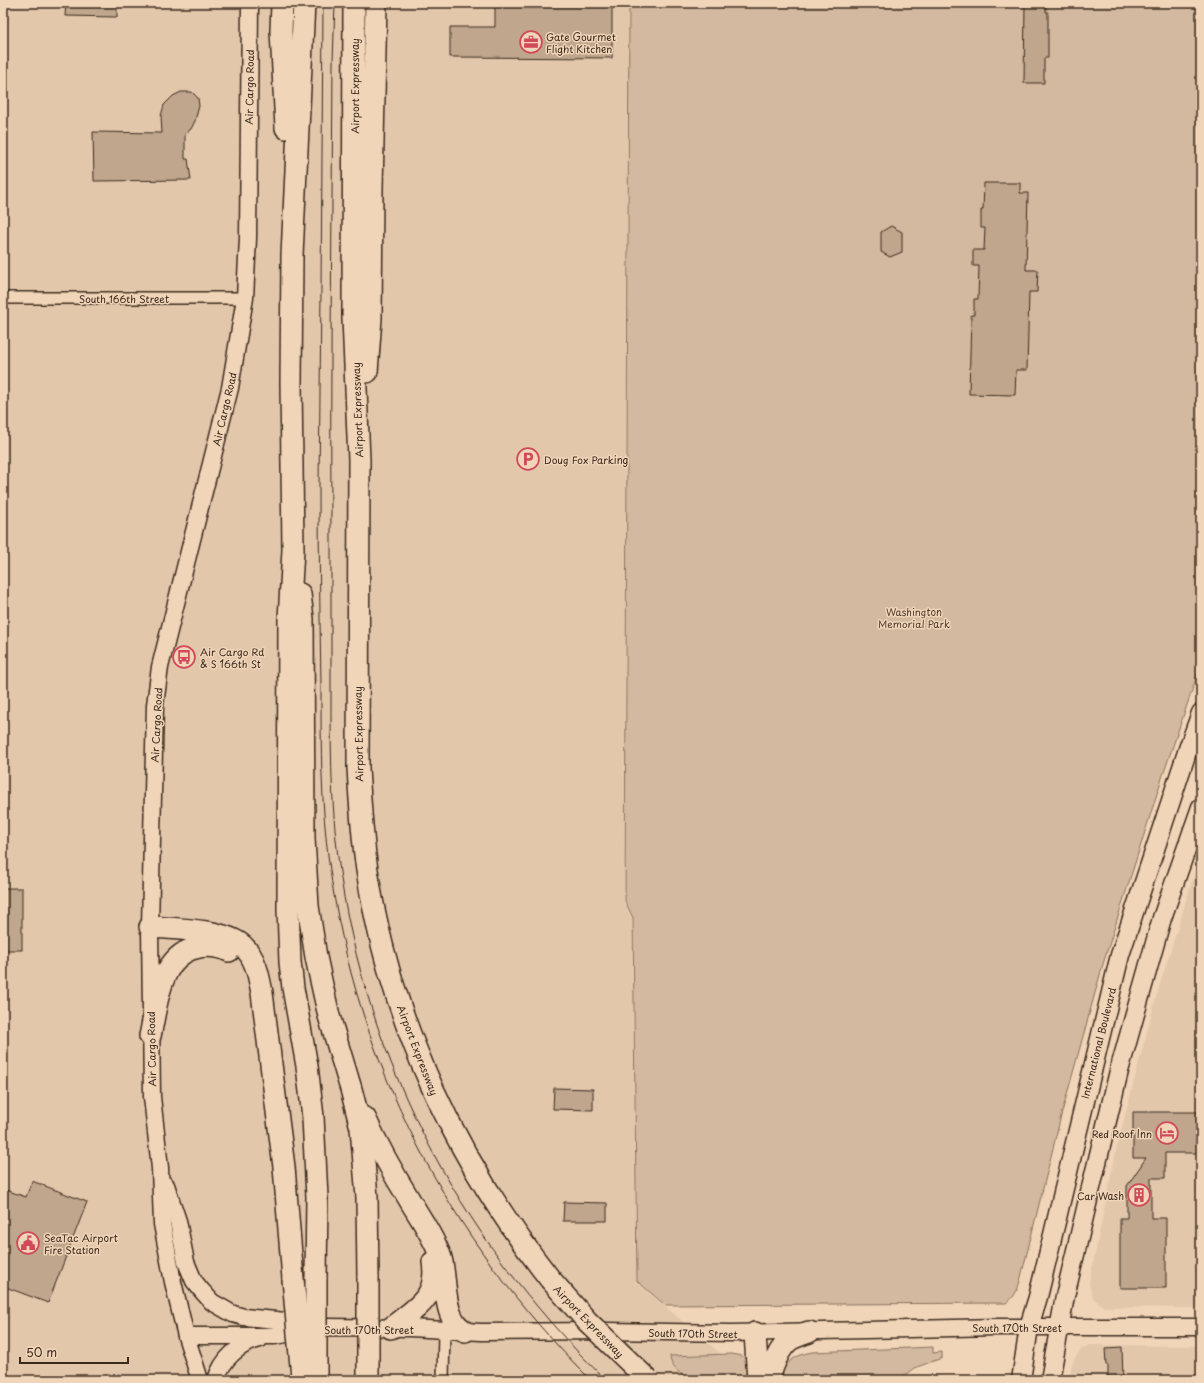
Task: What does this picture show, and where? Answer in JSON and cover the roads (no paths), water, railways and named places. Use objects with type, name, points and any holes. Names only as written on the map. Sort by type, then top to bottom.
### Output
[{"type":"highway","points":[[282,3],[281,31],[292,255]]},
{"type":"highway","points":[[304,3],[292,255],[291,383],[293,550],[289,620],[288,909],[293,981],[307,1066],[313,1117],[316,1190],[316,1279],[309,1379]]},
{"type":"highway","name":"Airport Expressway","points":[[354,3],[353,318],[359,460],[358,768],[361,819],[367,871],[379,929],[390,974],[406,1024],[437,1100],[471,1165],[518,1238],[550,1279],[587,1321],[648,1380]]},
{"type":"highway","points":[[359,460],[371,318],[376,3]]},
{"type":"highway","points":[[293,550],[303,619],[304,839],[308,906],[316,957],[329,1016],[361,1128],[367,1205],[368,1379]]},
{"type":"highway","points":[[150,927],[221,934],[229,937],[243,946],[252,958],[258,973],[262,993],[284,1167],[293,1279],[309,1379]]},
{"type":"highway","points":[[150,1036],[163,979],[176,958],[190,949],[216,946],[231,952],[243,964],[251,981],[268,1040]]},
{"type":"highway","points":[[338,1046],[386,1174],[426,1245],[434,1270],[434,1278],[429,1293],[417,1306],[390,1328]]},
{"type":"highway","points":[[370,1130],[437,1247],[444,1270],[448,1306],[452,1319],[456,1325],[465,1331]]},
{"type":"highway","points":[[769,1380],[771,1372],[784,1346],[791,1340],[809,1332]]},
{"type":"highway","points":[[755,1333],[758,1380]]},
{"type":"main road","name":"International Boulevard","points":[[1021,1380],[1029,1327],[1038,1297],[1120,955],[1188,746],[1201,713]]},
{"type":"main road","points":[[1050,1380],[1065,1296],[1123,1056],[1162,918],[1201,807]]},
{"type":"street","name":"Air Cargo Road","points":[[200,1380],[186,1336],[173,1282],[162,1224],[160,1168],[152,1096],[150,1036],[150,927],[155,705],[160,667],[230,388],[245,298],[248,238],[250,3]]},
{"type":"street","name":"South 166th Street","points":[[3,298],[245,298]]},
{"type":"street","points":[[160,1168],[178,1221],[186,1262],[194,1281],[212,1302],[233,1314],[244,1317],[328,1328]]},
{"type":"street","name":"South 170th Street","points":[[186,1336],[275,1336],[328,1328],[390,1328],[465,1331],[755,1333],[1029,1327],[1201,1327]]},
{"type":"street","points":[[443,1380],[444,1330]]},
{"type":"street","points":[[216,1380],[224,1363],[231,1354],[241,1346],[252,1341],[275,1336]]},
{"type":"tram line","points":[[323,3],[319,484],[321,754],[326,841],[342,937],[361,1008],[386,1077],[416,1144],[452,1207],[494,1268],[540,1326],[591,1380]]},
{"type":"tram line","points":[[335,3],[333,62],[331,364],[331,748],[336,840],[348,917],[366,991],[392,1064],[423,1134],[460,1200],[504,1264],[552,1324],[606,1380]]},
{"type":"place","name":"Gate Gourmet Flight Kitchen","points":[[531,42]]},
{"type":"place","name":"Doug Fox Parking","points":[[528,459]]},
{"type":"place","name":"Air Cargo Rd & S 166th St","points":[[184,657]]},
{"type":"place","name":"Red Roof Inn","points":[[1167,1133]]},
{"type":"place","name":"Car Wash","points":[[1139,1195]]},
{"type":"place","name":"SeaTac Airport Fire Station","points":[[28,1243]]},
{"type":"park label","name":"Washington Memorial Park","points":[[914,616]]}]
